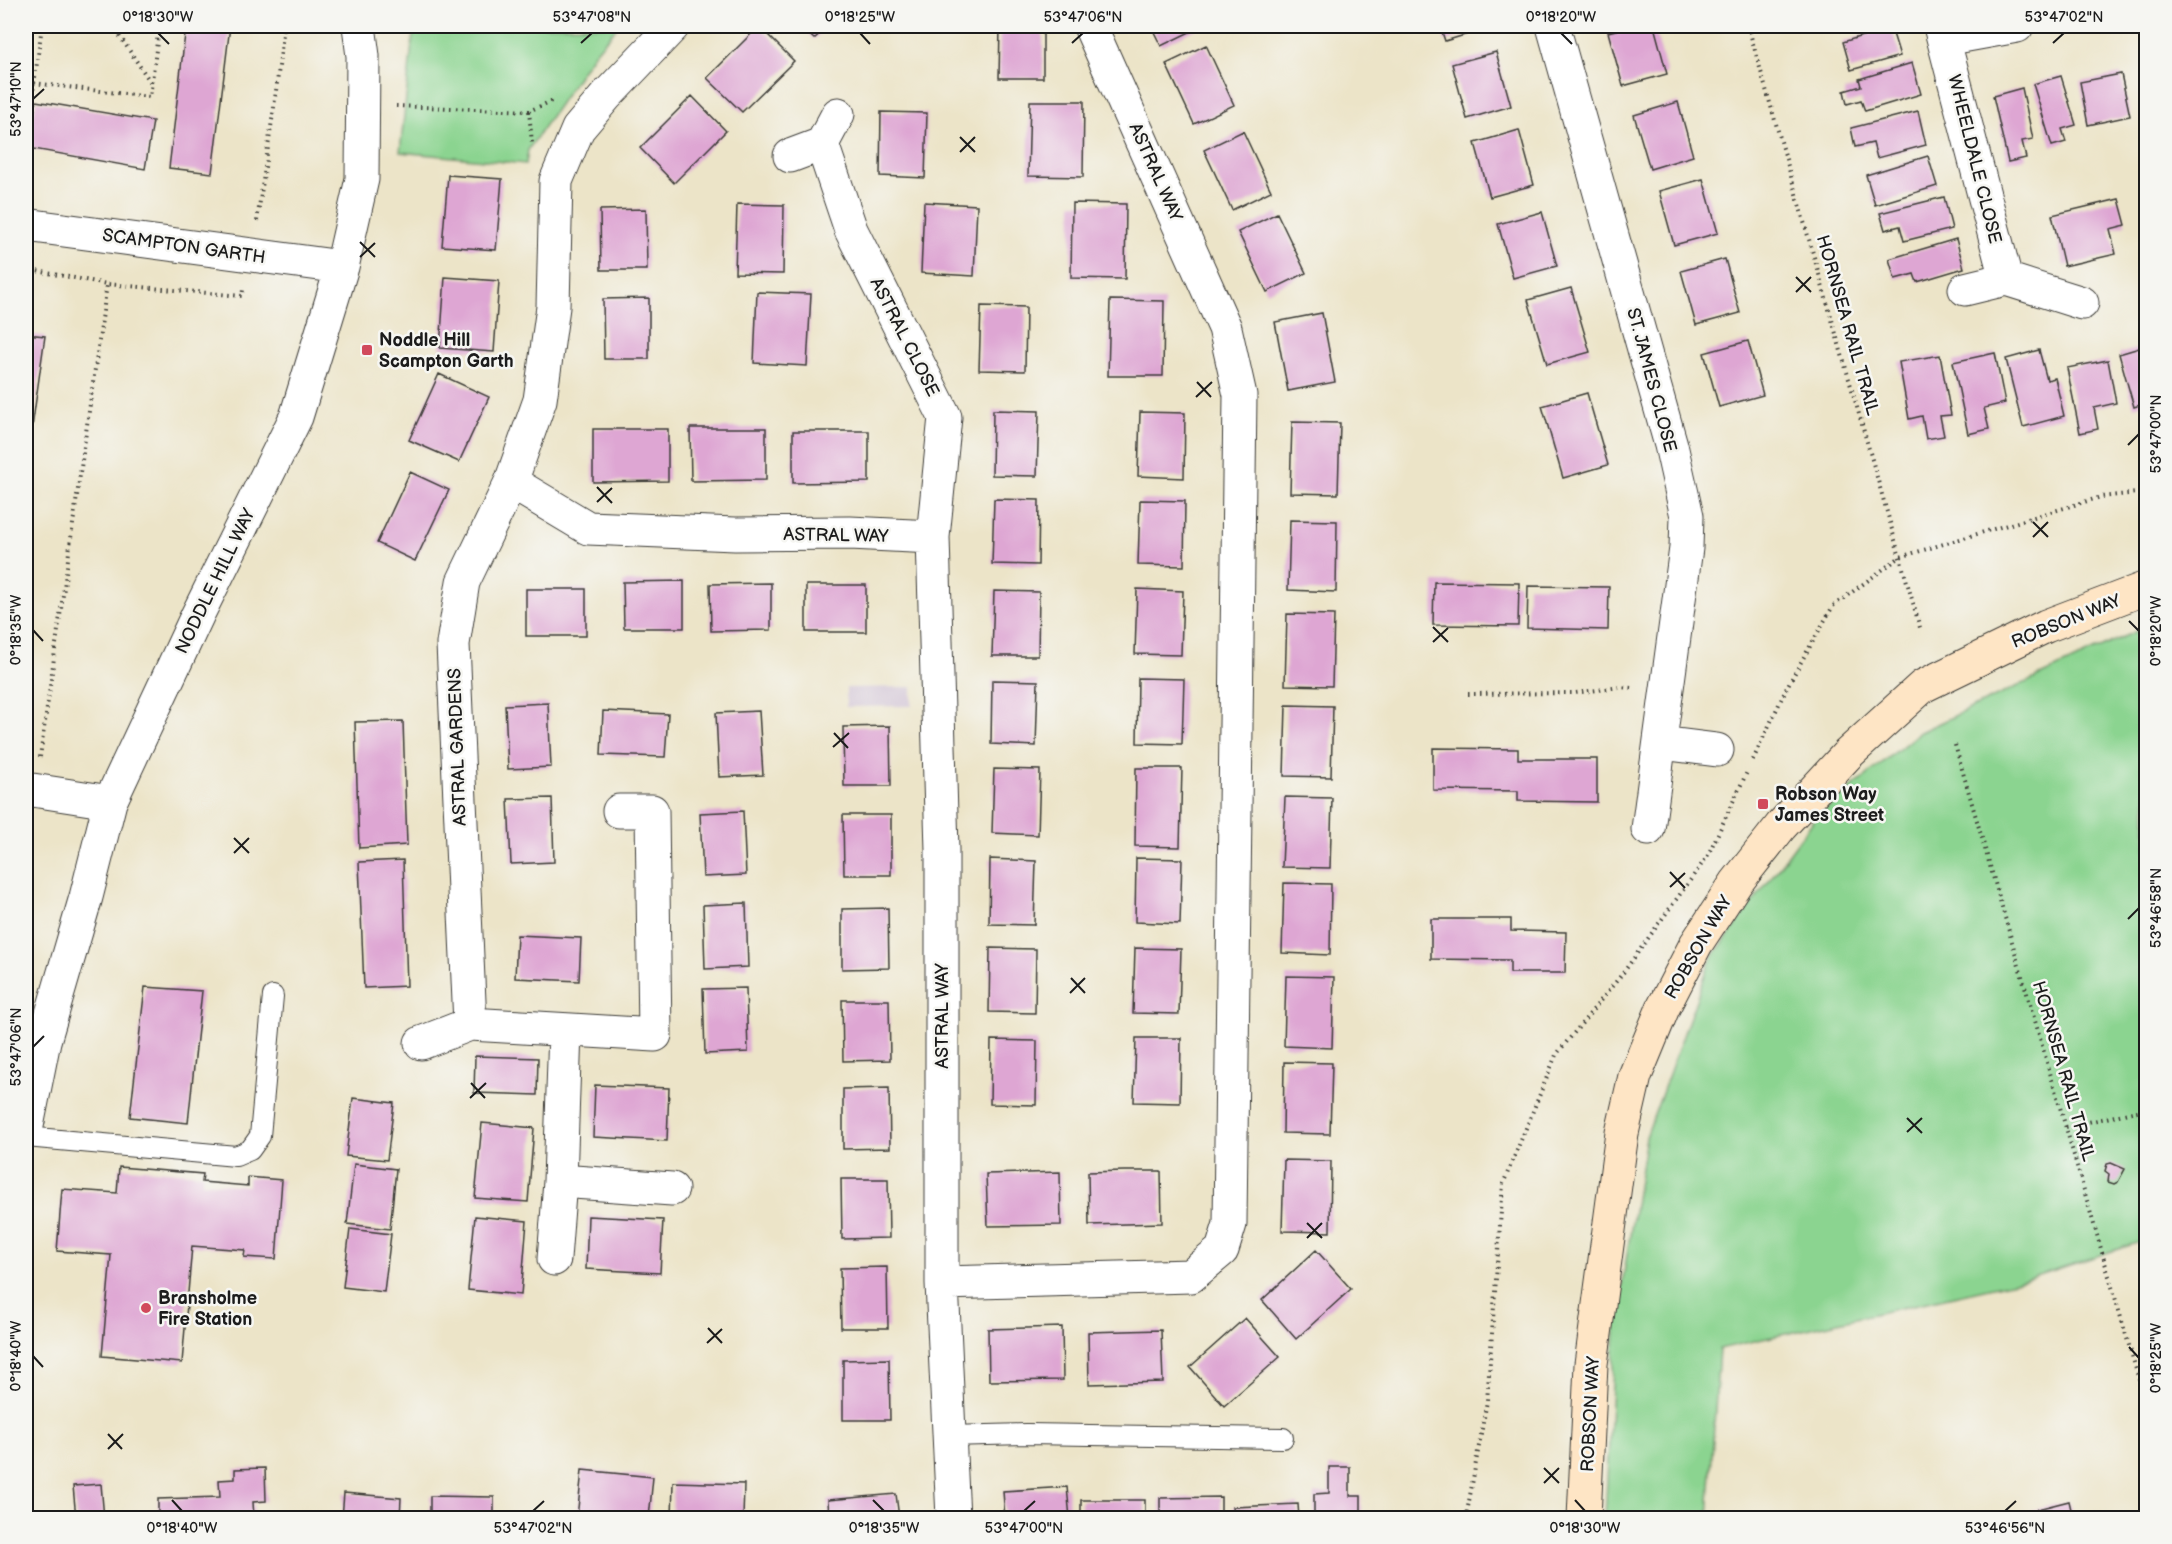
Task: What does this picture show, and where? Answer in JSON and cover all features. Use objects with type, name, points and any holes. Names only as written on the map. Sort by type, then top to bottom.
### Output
[{"type":"main road","name":"ROBSON WAY","points":[[1584,1518],[1591,1364],[1622,1133],[1635,1076],[1663,1008],[1696,944],[1736,883],[1781,826],[1848,754],[1923,686],[2046,626],[2146,588]]},
{"type":"street","name":"NODDLE HILL WAY","points":[[26,1131],[44,1041],[86,897],[110,802],[198,614],[296,417],[342,267],[362,179],[363,56],[359,26]]},
{"type":"street","points":[[511,482],[540,400],[553,307],[556,181],[578,129],[673,26]]},
{"type":"street","name":"ASTRAL WAY","points":[[942,1282],[1191,1276],[1222,1250],[1230,1224],[1240,395],[1225,328],[1090,26]]},
{"type":"street","name":"ST. JAMES CLOSE","points":[[1553,26],[1671,445],[1687,516],[1686,548],[1648,829]]},
{"type":"street","points":[[1942,32],[2017,26]]},
{"type":"street","name":"WHEELDALE CLOSE","points":[[1942,32],[2006,279]]},
{"type":"street","points":[[790,156],[822,144],[838,114]]},
{"type":"street","name":"ASTRAL CLOSE","points":[[822,144],[851,230],[945,417],[933,537]]},
{"type":"street","name":"SCAMPTON GARTH","points":[[26,225],[342,267]]},
{"type":"street","points":[[1965,289],[2006,279],[2082,303]]},
{"type":"street","name":"ASTRAL WAY","points":[[511,482],[588,528],[735,534],[850,533],[933,537],[942,850],[942,1282],[953,1518]]},
{"type":"street","name":"ASTRAL GARDENS","points":[[470,1024],[453,644],[463,582],[511,482]]},
{"type":"street","points":[[1661,743],[1717,750]]},
{"type":"street","points":[[30,790],[110,802]]},
{"type":"street","points":[[422,1042],[470,1024],[655,1035],[652,811],[619,811]]},
{"type":"street","points":[[554,1259],[561,1181],[565,1030]]},
{"type":"street","points":[[561,1181],[672,1189]]},
{"type":"lane","points":[[26,1137],[236,1156],[250,1150],[260,1136],[273,996]]},
{"type":"lane","points":[[949,1436],[1027,1434],[1283,1438]]},
{"type":"path","points":[[26,143],[42,26]]},
{"type":"path","points":[[113,26],[151,84]]},
{"type":"path","points":[[34,83],[150,97],[159,26]]},
{"type":"path","points":[[26,269],[107,284],[242,296],[252,255],[284,26]]},
{"type":"path","name":"HORNSEA RAIL TRAIL","points":[[1748,26],[1921,631]]},
{"type":"path","points":[[362,103],[405,107],[529,111],[582,89],[606,96]]},
{"type":"path","points":[[30,790],[107,284]]},
{"type":"path","points":[[1468,694],[1575,693],[1620,687],[1667,690]]},
{"type":"path","name":"HORNSEA RAIL TRAIL","points":[[1955,745],[2146,1404]]},
{"type":"path","points":[[2066,1128],[2146,1109]]},
{"type":"shaded area","points":[[912,687],[912,706],[846,707],[846,688]]},
{"type":"green space","points":[[414,26],[618,26],[593,55],[528,150],[526,164],[400,152]]},
{"type":"green space","points":[[2146,629],[2146,1240],[2024,1280],[1719,1349],[1708,1518],[1605,1518],[1615,1328],[1646,1137],[1711,959],[1816,817],[1920,732],[2136,631]]},
{"type":"building","points":[[186,26],[230,26],[212,173],[169,168]]},
{"type":"building","points":[[759,26],[794,61],[742,112],[707,78]]},
{"type":"building","points":[[800,26],[828,26],[814,39]]},
{"type":"building","points":[[1000,26],[1043,26],[1043,78],[999,78]]},
{"type":"building","points":[[1151,26],[1199,26],[1200,27],[1161,46]]},
{"type":"building","points":[[1440,26],[1488,26],[1488,28],[1445,41]]},
{"type":"building","points":[[1632,26],[1654,26],[1667,74],[1623,86],[1608,32]]},
{"type":"building","points":[[1891,27],[1900,56],[1851,70],[1843,42]]},
{"type":"building","points":[[1206,45],[1234,105],[1194,124],[1166,64]]},
{"type":"building","points":[[1496,52],[1511,106],[1467,119],[1452,64]]},
{"type":"building","points":[[1912,63],[1921,94],[1865,111],[1861,100],[1847,104],[1844,91],[1861,86],[1859,79]]},
{"type":"building","points":[[2121,74],[2130,116],[2088,125],[2080,82]]},
{"type":"building","points":[[2061,76],[2076,125],[2062,129],[2066,142],[2052,146],[2033,84]]},
{"type":"building","points":[[2022,88],[2033,139],[2022,141],[2026,158],[2008,162],[1993,96]]},
{"type":"building","points":[[692,96],[726,131],[674,183],[640,148]]},
{"type":"building","points":[[36,101],[153,121],[145,169],[28,148]]},
{"type":"building","points":[[1030,101],[1084,101],[1083,177],[1028,176]]},
{"type":"building","points":[[1678,102],[1693,156],[1650,169],[1634,115]]},
{"type":"building","points":[[1918,111],[1926,145],[1877,158],[1873,143],[1855,147],[1851,128]]},
{"type":"building","points":[[881,112],[927,113],[925,178],[880,176]]},
{"type":"building","points":[[1519,130],[1534,185],[1490,197],[1475,143]]},
{"type":"building","points":[[1243,131],[1271,191],[1232,210],[1204,150]]},
{"type":"building","points":[[1928,156],[1937,186],[1875,205],[1866,175]]},
{"type":"building","points":[[448,175],[502,179],[496,250],[442,246]]},
{"type":"building","points":[[1703,179],[1718,233],[1674,245],[1659,191]]},
{"type":"building","points":[[1944,197],[1952,229],[1904,241],[1900,226],[1885,230],[1880,213]]},
{"type":"building","points":[[2119,199],[2126,225],[2110,229],[2116,254],[2064,266],[2052,215]]},
{"type":"building","points":[[924,202],[977,205],[974,276],[921,273]]},
{"type":"building","points":[[1072,203],[1126,204],[1125,279],[1071,278]]},
{"type":"building","points":[[737,204],[784,205],[783,274],[735,273]]},
{"type":"building","points":[[646,209],[647,270],[601,270],[600,210]]},
{"type":"building","points":[[1542,212],[1557,266],[1513,278],[1498,224]]},
{"type":"building","points":[[1277,213],[1306,273],[1267,292],[1238,232]]},
{"type":"building","points":[[1956,239],[1964,268],[1917,282],[1914,274],[1895,279],[1889,259]]},
{"type":"building","points":[[1725,259],[1740,313],[1696,325],[1681,271]]},
{"type":"building","points":[[445,277],[499,281],[494,352],[440,348]]},
{"type":"building","points":[[1571,288],[1590,352],[1547,364],[1528,300]]},
{"type":"building","points":[[757,292],[811,294],[807,366],[754,363]]},
{"type":"building","points":[[649,298],[649,359],[604,359],[603,299]]},
{"type":"building","points":[[1110,300],[1164,301],[1163,376],[1108,376]]},
{"type":"building","points":[[981,306],[1026,307],[1025,371],[979,370]]},
{"type":"building","points":[[1322,313],[1335,382],[1288,391],[1275,322]]},
{"type":"building","points":[[26,334],[45,336],[27,463],[26,463]]},
{"type":"building","points":[[1748,341],[1763,395],[1719,407],[1704,353]]},
{"type":"building","points":[[2146,346],[2146,383],[2144,384],[2146,403],[2134,407],[2119,354]]},
{"type":"building","points":[[2039,350],[2047,380],[2055,378],[2064,416],[2023,427],[2006,359]]},
{"type":"building","points":[[1995,353],[2005,403],[1984,408],[1989,429],[1968,434],[1953,362]]},
{"type":"building","points":[[1940,355],[1951,415],[1940,416],[1944,436],[1926,439],[1922,416],[1909,419],[1899,362]]},
{"type":"building","points":[[2108,360],[2116,403],[2094,408],[2098,429],[2080,433],[2067,368]]},
{"type":"building","points":[[439,374],[489,397],[459,462],[409,440]]},
{"type":"building","points":[[1587,393],[1608,465],[1563,478],[1542,406]]},
{"type":"building","points":[[993,410],[1039,411],[1037,476],[992,475]]},
{"type":"building","points":[[1140,412],[1185,413],[1184,478],[1138,476]]},
{"type":"building","points":[[1292,422],[1340,423],[1338,494],[1290,493]]},
{"type":"building","points":[[690,428],[766,428],[766,480],[691,481]]},
{"type":"building","points":[[593,429],[668,429],[668,481],[593,482]]},
{"type":"building","points":[[793,431],[869,431],[869,482],[793,483]]},
{"type":"building","points":[[410,472],[449,490],[415,561],[377,543]]},
{"type":"building","points":[[994,499],[1039,500],[1038,565],[992,564]]},
{"type":"building","points":[[1140,500],[1185,501],[1184,566],[1138,565]]},
{"type":"building","points":[[1290,520],[1337,521],[1336,592],[1288,590]]},
{"type":"building","points":[[684,581],[684,628],[624,628],[623,582]]},
{"type":"building","points":[[1434,582],[1519,583],[1518,626],[1433,625]]},
{"type":"building","points":[[771,583],[771,630],[711,631],[710,584]]},
{"type":"building","points":[[806,585],[866,585],[866,632],[806,632]]},
{"type":"building","points":[[1528,586],[1609,587],[1608,630],[1527,628]]},
{"type":"building","points":[[526,589],[586,589],[586,636],[526,636]]},
{"type":"building","points":[[1137,589],[1183,591],[1181,655],[1135,654]]},
{"type":"building","points":[[994,591],[1039,592],[1038,656],[992,656]]},
{"type":"building","points":[[1287,614],[1334,615],[1332,686],[1285,685]]},
{"type":"building","points":[[1138,678],[1184,679],[1182,744],[1137,743]]},
{"type":"building","points":[[992,680],[1038,681],[1036,746],[991,744]]},
{"type":"building","points":[[548,703],[551,767],[508,769],[505,705]]},
{"type":"building","points":[[1286,705],[1333,706],[1331,777],[1284,776]]},
{"type":"building","points":[[603,711],[668,714],[665,757],[601,755]]},
{"type":"building","points":[[759,711],[763,775],[719,777],[716,713]]},
{"type":"building","points":[[403,721],[407,845],[359,848],[355,722]]},
{"type":"building","points":[[890,726],[891,786],[844,786],[843,727]]},
{"type":"building","points":[[1433,748],[1518,749],[1518,759],[1597,759],[1597,802],[1518,801],[1518,791],[1433,790]]},
{"type":"building","points":[[1136,768],[1182,768],[1180,847],[1135,846]]},
{"type":"building","points":[[994,769],[1040,770],[1038,835],[992,833]]},
{"type":"building","points":[[1285,797],[1332,798],[1330,868],[1282,867]]},
{"type":"building","points":[[552,798],[554,862],[511,864],[508,799]]},
{"type":"building","points":[[743,811],[746,875],[703,877],[700,813]]},
{"type":"building","points":[[843,815],[891,815],[891,875],[844,875]]},
{"type":"building","points":[[1136,858],[1182,859],[1180,924],[1135,922]]},
{"type":"building","points":[[990,859],[1036,861],[1034,925],[989,924]]},
{"type":"building","points":[[403,860],[407,986],[364,988],[359,862]]},
{"type":"building","points":[[1284,883],[1331,884],[1330,955],[1282,953]]},
{"type":"building","points":[[746,903],[748,967],[705,969],[703,905]]},
{"type":"building","points":[[888,908],[889,968],[842,969],[842,909]]},
{"type":"building","points":[[1431,919],[1511,919],[1511,931],[1566,932],[1565,973],[1510,973],[1510,960],[1431,959]]},
{"type":"building","points":[[517,935],[581,938],[579,981],[515,978]]},
{"type":"building","points":[[990,948],[1036,949],[1035,1013],[989,1012]]},
{"type":"building","points":[[1135,948],[1181,949],[1179,1014],[1133,1013]]},
{"type":"building","points":[[1286,976],[1334,977],[1332,1048],[1284,1046]]},
{"type":"building","points":[[145,987],[202,991],[188,1123],[130,1117]]},
{"type":"building","points":[[746,988],[748,1052],[705,1054],[703,989]]},
{"type":"building","points":[[842,1000],[889,1000],[890,1060],[843,1061]]},
{"type":"building","points":[[1136,1038],[1181,1038],[1180,1103],[1134,1102]]},
{"type":"building","points":[[991,1040],[1037,1041],[1036,1105],[990,1104]]},
{"type":"building","points":[[475,1056],[538,1058],[537,1095],[474,1093]]},
{"type":"building","points":[[1284,1062],[1332,1063],[1330,1134],[1283,1133]]},
{"type":"building","points":[[595,1085],[669,1088],[667,1141],[593,1137]]},
{"type":"building","points":[[889,1088],[890,1148],[843,1149],[843,1089]]},
{"type":"building","points":[[353,1098],[394,1103],[387,1160],[346,1156]]},
{"type":"building","points":[[482,1123],[534,1128],[528,1202],[475,1198]]},
{"type":"building","points":[[1284,1160],[1331,1161],[1330,1232],[1282,1231]]},
{"type":"building","points":[[2111,1163],[2125,1169],[2118,1182],[2114,1184],[2108,1182],[2109,1174],[2105,1171],[2107,1164]]},
{"type":"building","points":[[354,1164],[396,1169],[390,1229],[347,1224]]},
{"type":"building","name":"Bransholme Fire Station","points":[[119,1167],[203,1174],[202,1182],[248,1186],[248,1177],[282,1180],[276,1259],[244,1257],[245,1250],[192,1246],[182,1363],[102,1356],[111,1255],[57,1251],[62,1189],[117,1193]]},
{"type":"building","points":[[1161,1171],[1162,1223],[1089,1225],[1088,1172]]},
{"type":"building","points":[[1060,1172],[1061,1225],[988,1226],[986,1174]]},
{"type":"building","points":[[841,1179],[888,1179],[889,1238],[842,1239]]},
{"type":"building","points":[[475,1216],[527,1221],[521,1295],[468,1290]]},
{"type":"building","points":[[588,1216],[663,1220],[660,1273],[586,1269]]},
{"type":"building","points":[[350,1229],[391,1234],[384,1292],[343,1287]]},
{"type":"building","points":[[1316,1250],[1351,1289],[1296,1339],[1262,1300]]},
{"type":"building","points":[[887,1267],[888,1328],[841,1328],[840,1268]]},
{"type":"building","points":[[1245,1318],[1280,1357],[1224,1406],[1190,1367]]},
{"type":"building","points":[[1062,1327],[1063,1380],[989,1381],[988,1329]]},
{"type":"building","points":[[1161,1330],[1163,1382],[1089,1384],[1088,1332]]},
{"type":"building","points":[[889,1359],[890,1420],[843,1420],[843,1360]]},
{"type":"building","points":[[1329,1467],[1350,1467],[1350,1496],[1361,1496],[1361,1518],[1314,1518],[1314,1494],[1329,1493]]},
{"type":"building","points":[[265,1468],[266,1501],[253,1502],[254,1518],[158,1518],[158,1499],[220,1497],[219,1480],[235,1479],[235,1469]]},
{"type":"building","points":[[582,1470],[653,1477],[649,1518],[577,1518]]},
{"type":"building","points":[[673,1482],[744,1484],[743,1518],[672,1518]]},
{"type":"building","points":[[101,1484],[104,1518],[76,1518],[73,1486]]},
{"type":"building","points":[[1067,1487],[1070,1518],[1005,1518],[1003,1491]]},
{"type":"building","points":[[344,1493],[401,1498],[400,1518],[342,1518]]},
{"type":"building","points":[[896,1494],[899,1518],[829,1518],[828,1500]]},
{"type":"building","points":[[430,1496],[494,1497],[494,1518],[430,1518]]},
{"type":"building","points":[[1221,1497],[1221,1518],[1160,1518],[1160,1498]]},
{"type":"building","points":[[1081,1500],[1145,1500],[1145,1518],[1081,1518]]},
{"type":"building","points":[[2069,1501],[2073,1518],[2002,1518]]},
{"type":"building","points":[[1298,1504],[1299,1518],[1234,1518],[1233,1507]]},
{"type":"place","name":"Noddle Hill Scampton Garth","points":[[367,350]]},
{"type":"place","name":"Robson Way James Street","points":[[1763,804]]},
{"type":"place","name":"Bransholme Fire Station","points":[[146,1308]]}]
